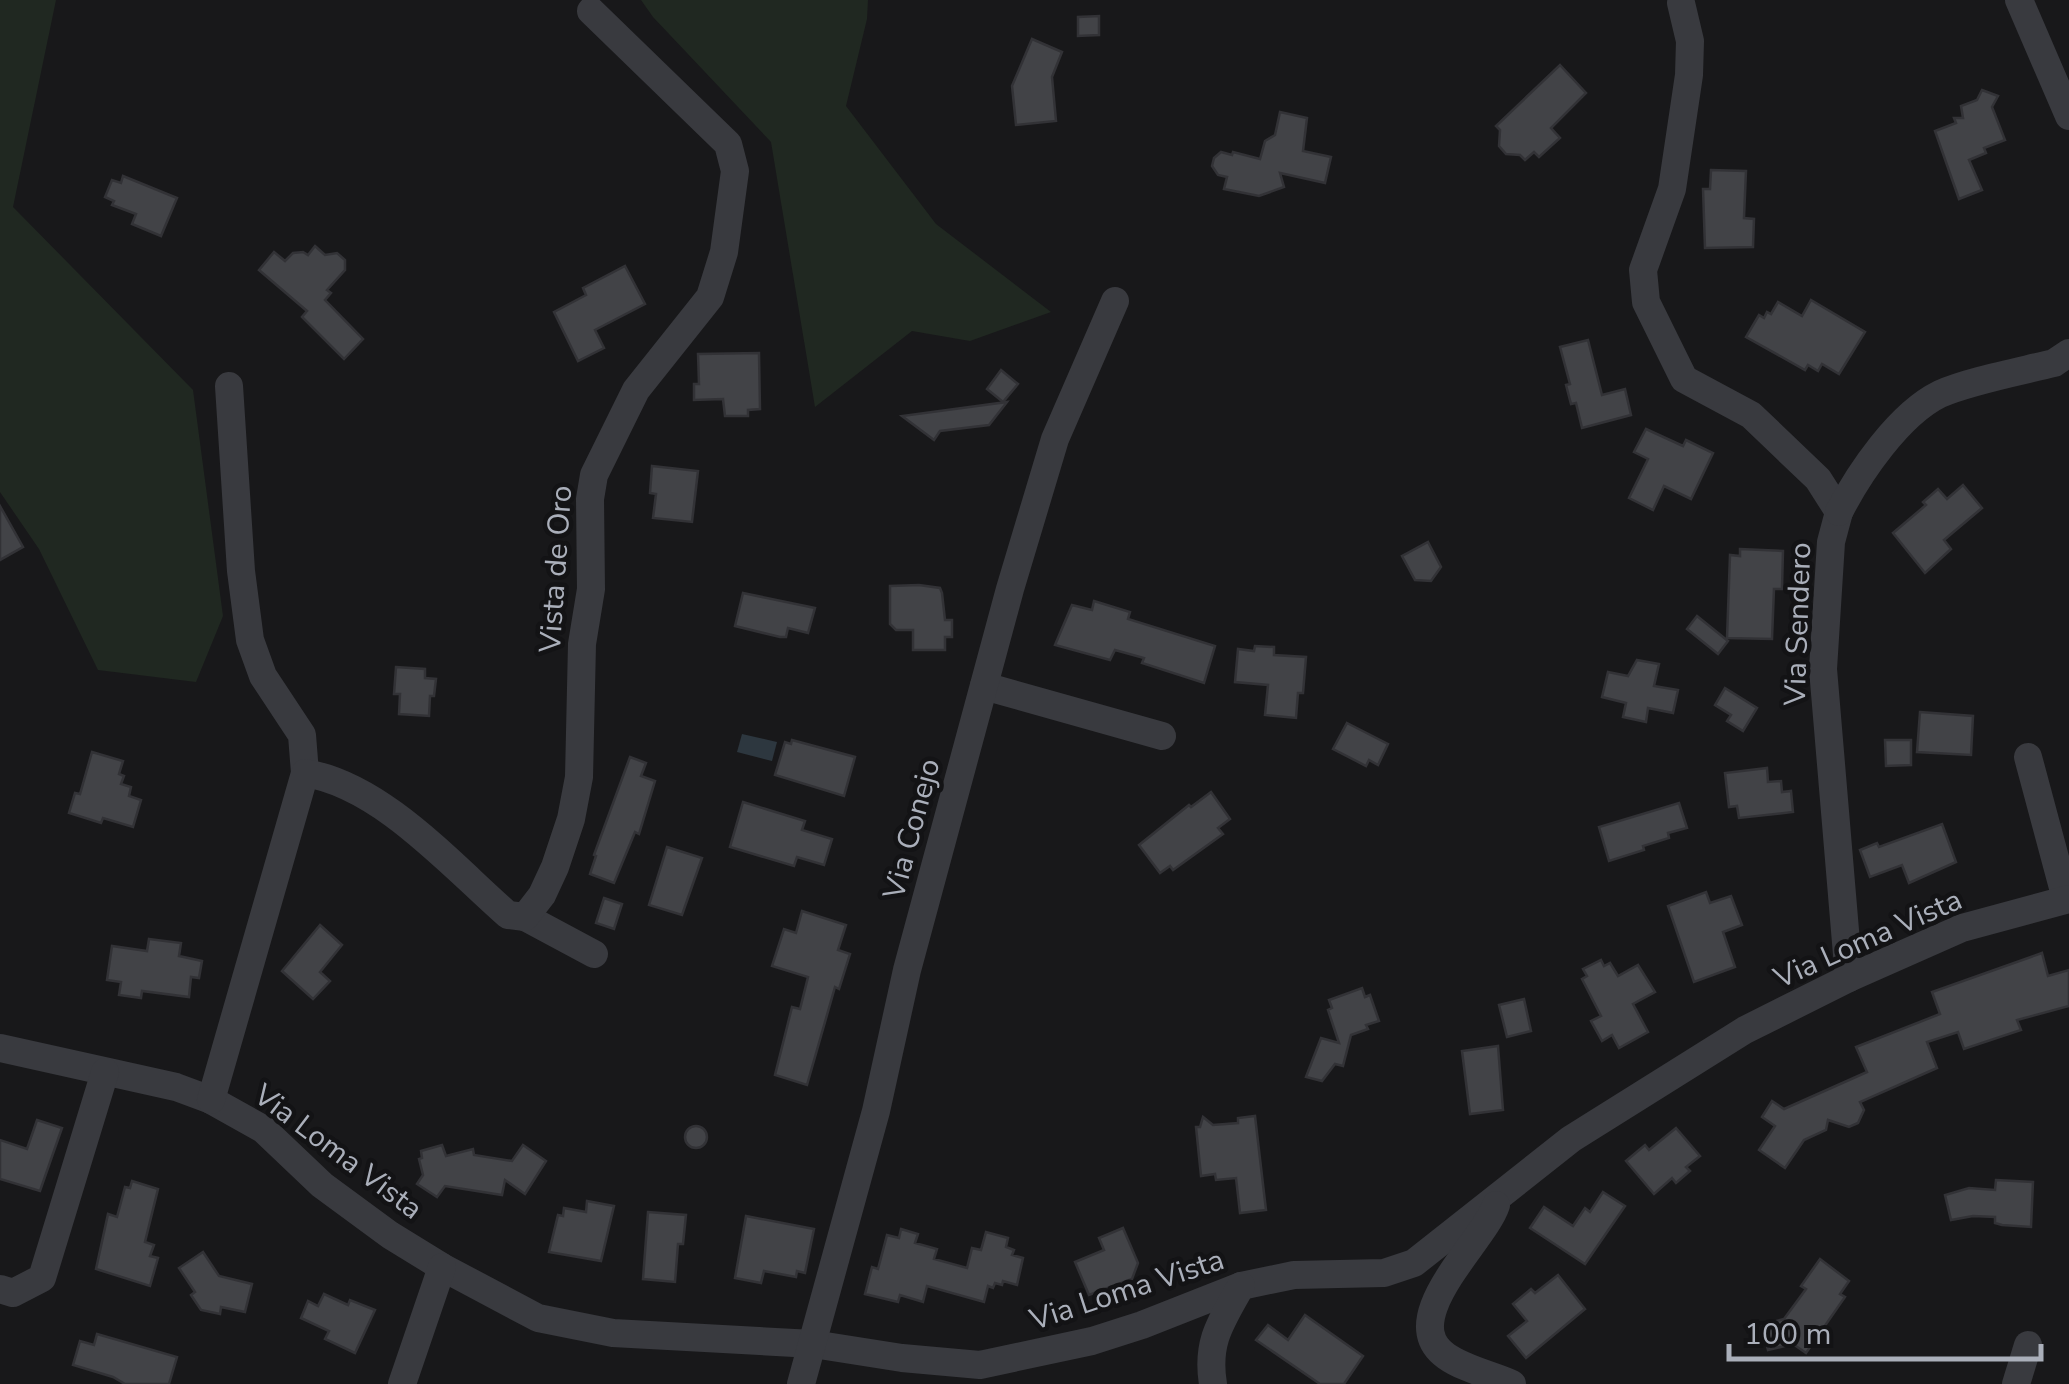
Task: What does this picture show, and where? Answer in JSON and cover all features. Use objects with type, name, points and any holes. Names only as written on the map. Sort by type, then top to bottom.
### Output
[{"type":"street","points":[[2020,0],[2069,116]]},
{"type":"street","name":"Via Sendero","points":[[1680,4],[1690,41],[1689,75],[1672,190],[1643,270],[1646,302],[1684,378],[1751,415],[1818,479],[1839,512],[1831,542],[1823,669],[1849,978]]},
{"type":"street","name":"Vista de Oro","points":[[525,918],[555,867],[571,819],[579,777],[582,644],[591,590],[590,499],[594,475],[636,390],[710,297],[724,252],[735,171],[728,144],[590,10]]},
{"type":"street","name":"Via Conejo","points":[[801,1384],[876,1111],[907,970],[1054,439],[1116,301]]},
{"type":"street","points":[[1839,512],[1855,481],[1907,418],[1940,394],[2054,362],[2069,354]]},
{"type":"street","points":[[211,1100],[305,773],[302,735],[263,676],[250,640],[241,570],[229,386]]},
{"type":"street","points":[[984,686],[1162,736]]},
{"type":"street","points":[[2028,757],[2068,899]]},
{"type":"street","points":[[305,773],[332,777],[383,806],[508,915],[525,918],[594,954]]},
{"type":"street","name":"Via Loma Vista","points":[[0,1048],[176,1087],[211,1100],[263,1130],[322,1185],[390,1236],[538,1318],[613,1333],[813,1344],[902,1358],[980,1364],[1109,1336],[1241,1286],[1294,1275],[1384,1273],[1414,1262],[1571,1139],[1745,1030],[1962,928],[2068,899]]},
{"type":"street","points":[[0,1290],[13,1293],[42,1278],[104,1072]]},
{"type":"street","points":[[1499,1194],[1494,1211],[1436,1296],[1431,1320],[1435,1343],[1446,1356],[1512,1384]]},
{"type":"street","points":[[402,1384],[442,1267]]},
{"type":"street","points":[[1213,1384],[1209,1357],[1241,1286]]},
{"type":"street","points":[[2016,1384],[2028,1345]]},
{"type":"shaded area","points":[[0,0],[56,0],[13,207],[193,390],[223,616],[196,682],[98,670],[39,549],[0,492]]},
{"type":"shaded area","points":[[641,0],[868,0],[846,106],[936,224],[1051,312],[970,341],[912,331],[815,407],[771,142]]},
{"type":"shaded area","points":[[742,734],[777,742],[772,761],[737,752]]},
{"type":"building","points":[[1099,16],[1099,35],[1078,36],[1078,17]]},
{"type":"building","points":[[1032,39],[1062,52],[1052,77],[1056,121],[1016,125],[1012,86]]},
{"type":"building","points":[[1560,65],[1586,93],[1551,128],[1560,138],[1539,157],[1534,152],[1525,160],[1520,155],[1506,154],[1499,146],[1500,130],[1496,126]]},
{"type":"building","points":[[1982,90],[1998,96],[1992,107],[2005,140],[1984,148],[1986,153],[1969,160],[1982,190],[1959,199],[1935,131],[1956,123],[1954,118],[1963,118],[1961,106],[1977,100]]},
{"type":"building","points":[[1280,112],[1307,118],[1303,151],[1331,157],[1325,183],[1280,173],[1284,187],[1259,196],[1224,189],[1227,177],[1218,175],[1212,166],[1214,158],[1221,152],[1233,152],[1260,159],[1265,141],[1275,135]]},
{"type":"building","points":[[1711,170],[1746,171],[1744,218],[1754,219],[1753,247],[1705,248],[1703,189],[1710,189]]},
{"type":"building","points":[[123,176],[177,198],[161,236],[132,224],[136,214],[112,205],[114,201],[105,197],[112,180],[121,183]]},
{"type":"building","points":[[315,246],[325,255],[337,253],[345,260],[345,270],[327,290],[331,293],[325,300],[363,339],[344,359],[302,317],[307,311],[259,270],[274,252],[285,261],[293,253],[308,255]]},
{"type":"building","points":[[625,266],[645,304],[595,330],[604,348],[578,361],[554,312],[586,295],[583,288]]},
{"type":"building","points":[[1811,300],[1865,332],[1839,374],[1822,364],[1818,371],[1808,365],[1805,370],[1746,337],[1759,315],[1764,318],[1767,312],[1771,314],[1778,302],[1802,316]]},
{"type":"building","points":[[1588,340],[1602,395],[1625,389],[1631,415],[1582,428],[1576,403],[1571,404],[1560,347]]},
{"type":"building","points":[[759,353],[760,409],[748,410],[748,416],[725,416],[723,399],[694,400],[694,384],[699,384],[698,354]]},
{"type":"building","points":[[1001,370],[1018,384],[1003,402],[987,389]]},
{"type":"building","points":[[1007,402],[989,425],[940,431],[934,440],[902,416]]},
{"type":"building","points":[[1646,429],[1683,446],[1686,440],[1713,453],[1691,499],[1664,486],[1653,510],[1629,498],[1648,459],[1634,452]]},
{"type":"building","points":[[652,466],[698,471],[692,522],[653,518],[656,494],[650,493]]},
{"type":"building","points":[[1963,485],[1982,508],[1944,540],[1951,549],[1925,573],[1893,533],[1926,505],[1923,502],[1938,489],[1947,499]]},
{"type":"building","points":[[0,506],[23,547],[0,560]]},
{"type":"building","points":[[1428,542],[1441,567],[1431,581],[1415,580],[1402,556]]},
{"type":"building","points":[[1740,549],[1783,551],[1782,589],[1774,589],[1772,639],[1727,638],[1730,555],[1740,556]]},
{"type":"building","points":[[890,586],[940,588],[942,593],[945,620],[952,620],[952,637],[945,637],[945,650],[913,650],[913,630],[896,630],[890,624]]},
{"type":"building","points":[[743,593],[815,608],[808,633],[788,628],[786,637],[780,637],[735,626]]},
{"type":"building","points":[[1094,601],[1130,612],[1128,619],[1215,646],[1204,683],[1115,650],[1110,660],[1055,645],[1072,605],[1092,610]]},
{"type":"building","points":[[1697,616],[1728,641],[1718,654],[1687,629]]},
{"type":"building","points":[[1255,646],[1274,647],[1274,655],[1306,657],[1296,718],[1265,715],[1268,685],[1235,682],[1238,649],[1254,651]]},
{"type":"building","points":[[1637,660],[1659,664],[1654,686],[1678,690],[1673,713],[1648,708],[1646,722],[1623,717],[1626,703],[1602,697],[1608,672],[1628,676]]},
{"type":"building","points":[[396,667],[425,669],[425,678],[436,679],[429,716],[399,714],[400,694],[394,694]]},
{"type":"building","points":[[1725,688],[1757,708],[1743,731],[1727,721],[1731,715],[1715,705]]},
{"type":"building","points":[[1920,712],[1973,716],[1971,755],[1917,752]]},
{"type":"building","points":[[1347,723],[1388,744],[1378,765],[1369,760],[1366,766],[1333,749]]},
{"type":"building","points":[[792,740],[855,757],[844,796],[775,775],[785,742],[791,744]]},
{"type":"building","points":[[1885,740],[1911,740],[1911,765],[1886,766]]},
{"type":"building","points":[[92,752],[123,761],[121,784],[131,787],[129,796],[141,800],[133,827],[69,813],[75,793],[80,794]]},
{"type":"building","points":[[630,757],[646,763],[641,776],[655,781],[639,834],[635,832],[614,883],[590,874]]},
{"type":"building","points":[[1767,768],[1768,782],[1781,781],[1782,792],[1791,791],[1793,812],[1739,818],[1737,806],[1729,807],[1725,773]]},
{"type":"building","points":[[1211,792],[1230,819],[1218,828],[1223,834],[1173,870],[1170,866],[1160,873],[1139,845]]},
{"type":"building","points":[[743,802],[805,821],[802,830],[832,839],[824,865],[797,857],[794,866],[730,847]]},
{"type":"building","points":[[1679,803],[1687,828],[1668,833],[1669,838],[1643,846],[1644,850],[1609,861],[1599,827]]},
{"type":"building","points":[[1942,824],[1956,862],[1909,883],[1902,865],[1870,877],[1860,850]]},
{"type":"building","points":[[667,847],[702,858],[682,915],[649,905]]},
{"type":"building","points":[[1706,892],[1710,903],[1731,896],[1742,925],[1723,932],[1735,967],[1694,982],[1668,906]]},
{"type":"building","points":[[604,898],[622,904],[614,929],[596,923]]},
{"type":"building","points":[[802,911],[846,925],[838,950],[850,954],[839,989],[835,987],[807,1085],[775,1075],[792,1007],[800,1009],[808,977],[772,966],[784,929],[796,933]]},
{"type":"building","points":[[320,925],[342,945],[320,972],[330,981],[313,999],[282,971]]},
{"type":"building","points":[[149,939],[181,943],[179,956],[202,961],[199,978],[191,977],[189,997],[142,991],[141,998],[119,995],[121,982],[107,980],[112,946],[147,951]]},
{"type":"building","points":[[2042,953],[2048,976],[2069,970],[2069,1006],[2017,1020],[2021,1030],[1964,1049],[1958,1032],[1927,1042],[1937,1068],[1860,1102],[1864,1110],[1858,1123],[1849,1127],[1828,1120],[1826,1130],[1804,1140],[1785,1168],[1759,1150],[1775,1126],[1762,1117],[1772,1101],[1784,1109],[1867,1072],[1856,1047],[1940,1014],[1932,992]]},
{"type":"building","points":[[1601,960],[1604,966],[1610,963],[1618,976],[1638,965],[1655,992],[1633,1004],[1648,1032],[1619,1048],[1612,1035],[1602,1041],[1591,1021],[1601,1016],[1582,979],[1587,976],[1583,969]]},
{"type":"building","points":[[1362,988],[1365,997],[1370,995],[1379,1021],[1351,1035],[1343,1066],[1335,1064],[1322,1081],[1306,1077],[1321,1038],[1339,1043],[1328,1010],[1332,1008],[1329,1000]]},
{"type":"building","points":[[1524,999],[1531,1031],[1507,1037],[1499,1005]]},
{"type":"building","points":[[1498,1046],[1503,1110],[1470,1114],[1462,1051]]},
{"type":"building","points":[[1255,1116],[1266,1210],[1240,1213],[1236,1178],[1216,1180],[1215,1174],[1201,1176],[1196,1127],[1200,1127],[1203,1117],[1213,1125],[1238,1123],[1238,1118]]},
{"type":"building","points":[[37,1120],[62,1128],[40,1191],[0,1179],[0,1140],[27,1149]]},
{"type":"building","points":[[692,1126],[700,1126],[707,1137],[700,1148],[692,1148],[685,1141],[685,1133]]},
{"type":"building","points":[[1676,1128],[1700,1156],[1686,1167],[1690,1171],[1676,1183],[1672,1178],[1654,1194],[1626,1161],[1645,1145],[1649,1150]]},
{"type":"building","points":[[442,1145],[446,1156],[473,1149],[474,1155],[512,1161],[523,1145],[546,1161],[525,1194],[505,1180],[502,1195],[445,1186],[437,1197],[417,1184],[423,1175],[419,1159],[421,1151]]},
{"type":"building","points":[[1996,1180],[2033,1182],[2031,1227],[2002,1225],[1995,1223],[1995,1217],[1951,1220],[1945,1195],[1969,1188],[1995,1190]]},
{"type":"building","points":[[132,1181],[158,1189],[145,1242],[154,1245],[150,1256],[158,1258],[150,1286],[96,1269],[108,1214],[117,1217],[125,1187],[130,1188]]},
{"type":"building","points":[[1603,1192],[1625,1206],[1585,1264],[1530,1228],[1544,1207],[1573,1226],[1585,1208],[1590,1212]]},
{"type":"building","points":[[587,1201],[614,1206],[601,1261],[549,1252],[558,1215],[563,1216],[564,1208],[586,1212]]},
{"type":"building","points":[[648,1212],[686,1215],[683,1244],[678,1244],[675,1282],[643,1279]]},
{"type":"building","points":[[746,1216],[814,1229],[805,1273],[797,1271],[796,1277],[764,1271],[761,1283],[735,1278]]},
{"type":"building","points":[[1123,1228],[1138,1263],[1132,1279],[1089,1295],[1075,1262],[1104,1250],[1099,1238]]},
{"type":"building","points":[[901,1229],[918,1234],[915,1243],[937,1249],[934,1259],[967,1268],[972,1248],[981,1250],[986,1232],[1008,1238],[1006,1247],[1014,1250],[1012,1255],[1023,1258],[1017,1285],[1003,1281],[993,1288],[988,1286],[984,1302],[927,1286],[923,1302],[900,1295],[898,1302],[865,1294],[872,1267],[878,1269],[887,1235],[899,1238]]},
{"type":"building","points":[[203,1252],[219,1276],[252,1284],[245,1312],[221,1307],[220,1314],[201,1310],[191,1295],[195,1292],[179,1268]]},
{"type":"building","points":[[1820,1259],[1849,1281],[1840,1294],[1845,1297],[1806,1353],[1793,1344],[1768,1350],[1762,1325],[1784,1319],[1806,1289],[1801,1286]]},
{"type":"building","points":[[1558,1275],[1585,1309],[1526,1358],[1508,1336],[1527,1321],[1513,1304]]},
{"type":"building","points":[[324,1294],[348,1305],[350,1300],[375,1310],[355,1353],[325,1339],[329,1331],[301,1318],[308,1301],[318,1306]]},
{"type":"building","points":[[1305,1315],[1363,1356],[1344,1384],[1320,1384],[1256,1340],[1268,1325],[1288,1340]]},
{"type":"building","points":[[97,1334],[177,1357],[169,1384],[125,1384],[73,1365],[80,1341],[94,1345]]}]
